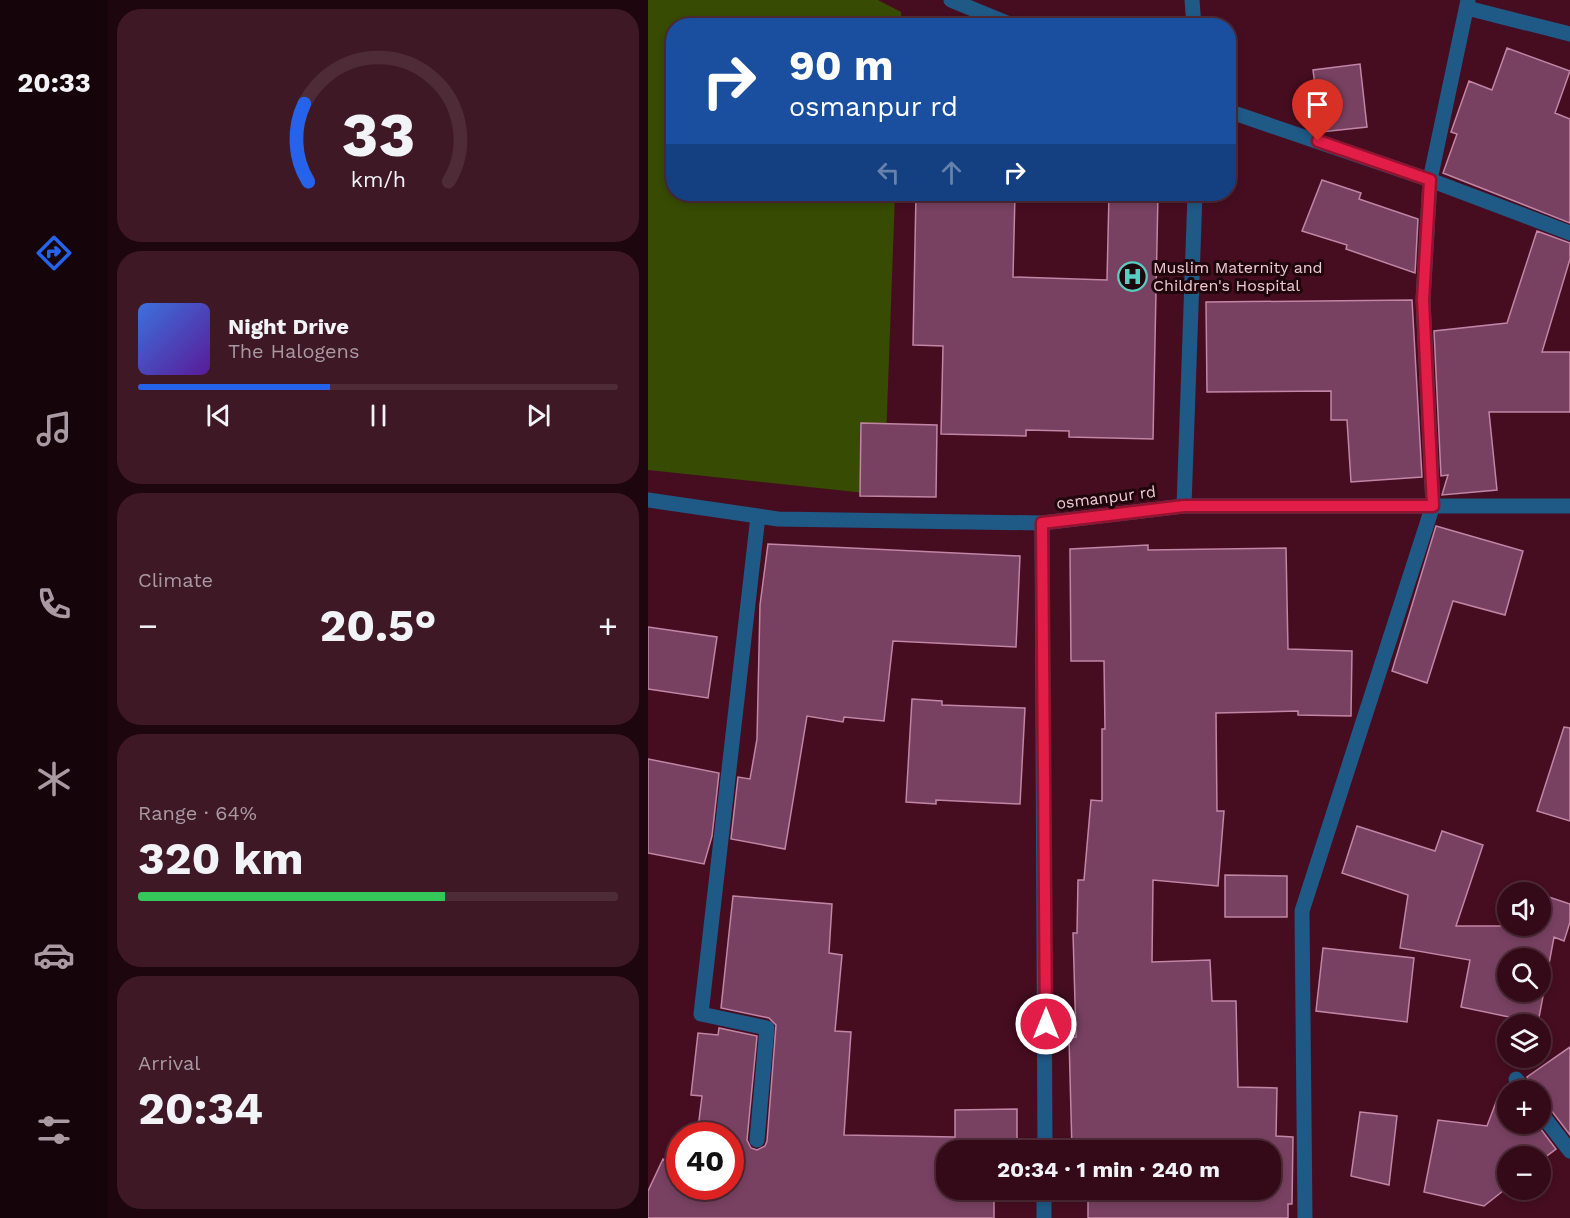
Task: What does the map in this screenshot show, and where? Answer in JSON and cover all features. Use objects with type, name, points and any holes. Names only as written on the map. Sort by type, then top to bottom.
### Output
[{"type":"street","points":[[951,0],[995,18]]},
{"type":"street","points":[[1192,0],[1193,18]]},
{"type":"street","points":[[1305,1218],[1302,911],[1433,506],[1423,300],[1430,180],[1468,4],[1570,34]]},
{"type":"street","points":[[1236,114],[1430,180],[1570,233]]},
{"type":"street","points":[[1184,506],[1195,201]]},
{"type":"street","name":"osmanpur rd","points":[[648,500],[790,519],[1042,523],[1184,506],[1570,506]]},
{"type":"street","points":[[757,1140],[767,1028],[701,1014],[758,516]]},
{"type":"street","points":[[1042,523],[1045,1140]]},
{"type":"street","points":[[1551,1126],[1570,1151]]},
{"type":"street","points":[[1044,1200],[1044,1218]]},
{"type":"green space","points":[[648,0],[878,0],[901,12],[901,18],[666,18],[666,201],[895,201],[884,495],[648,470]]},
{"type":"building","points":[[1507,48],[1570,71],[1555,113],[1570,119],[1570,223],[1443,173],[1457,134],[1451,132],[1469,81],[1492,90]]},
{"type":"building","points":[[1360,64],[1367,127],[1321,132],[1313,70]]},
{"type":"building","points":[[1322,180],[1361,193],[1359,199],[1418,219],[1415,273],[1346,249],[1347,245],[1302,231]]},
{"type":"building","points":[[916,201],[1015,201],[1013,277],[1107,280],[1109,201],[1158,201],[1153,439],[1069,437],[1069,431],[1026,430],[1026,436],[941,434],[943,346],[913,345]]},
{"type":"building","points":[[1537,231],[1570,243],[1570,259],[1542,352],[1570,352],[1570,412],[1489,412],[1497,490],[1442,495],[1448,475],[1441,476],[1434,331],[1507,323]]},
{"type":"building","points":[[1412,300],[1422,477],[1351,482],[1347,420],[1331,420],[1331,391],[1207,392],[1206,302]]},
{"type":"building","points":[[861,423],[937,425],[936,497],[860,496]]},
{"type":"building","points":[[1436,526],[1523,551],[1505,615],[1453,601],[1427,683],[1392,671]]},
{"type":"building","points":[[768,544],[1020,556],[1016,647],[893,641],[884,721],[844,717],[843,722],[807,716],[785,849],[731,839],[738,777],[750,779],[757,739],[760,605]]},
{"type":"building","points":[[1148,545],[1148,550],[1286,548],[1288,649],[1352,651],[1351,716],[1298,715],[1298,711],[1216,713],[1217,811],[1224,811],[1218,886],[1153,880],[1152,962],[1210,960],[1212,1001],[1236,1001],[1238,1087],[1277,1088],[1276,1136],[1293,1137],[1292,1204],[1288,1204],[1288,1218],[1088,1218],[1088,1200],[1281,1200],[1281,1140],[1072,1140],[1069,1038],[1076,1037],[1073,933],[1077,933],[1078,880],[1084,880],[1091,800],[1102,801],[1102,729],[1105,729],[1104,661],[1071,661],[1070,549]]},
{"type":"building","points":[[648,627],[717,637],[708,698],[648,689]]},
{"type":"building","points":[[912,699],[942,701],[942,705],[1025,708],[1020,804],[936,800],[936,804],[906,802]]},
{"type":"building","points":[[1564,727],[1570,728],[1570,821],[1537,811]]},
{"type":"building","points":[[648,759],[719,773],[712,836],[704,864],[648,853]]},
{"type":"building","points":[[1357,826],[1435,851],[1442,831],[1483,845],[1456,926],[1497,926],[1497,936],[1551,936],[1551,898],[1570,904],[1570,922],[1564,941],[1554,937],[1551,953],[1551,948],[1497,948],[1497,1002],[1542,1002],[1540,1014],[1497,1014],[1461,1007],[1470,960],[1400,948],[1408,895],[1342,873]]},
{"type":"building","points":[[1225,875],[1287,876],[1287,917],[1225,917]]},
{"type":"building","points":[[733,896],[832,904],[829,953],[842,955],[835,1031],[851,1032],[844,1135],[955,1137],[955,1110],[1017,1109],[1017,1140],[936,1140],[936,1200],[994,1200],[994,1218],[648,1218],[648,1191],[663,1159],[666,1160],[666,1200],[744,1200],[744,1122],[699,1122],[702,1096],[691,1095],[698,1033],[718,1035],[719,1028],[757,1036],[747,1140],[751,1148],[757,1150],[765,1146],[767,1141],[776,1025],[769,1018],[721,1008]]},
{"type":"building","points":[[1323,948],[1414,958],[1407,1022],[1316,1011]]},
{"type":"building","points":[[1570,1047],[1570,1135],[1551,1110],[1551,1080],[1529,1080],[1527,1077],[1540,1068],[1551,1068],[1551,1060]]},
{"type":"building","points":[[1497,1100],[1497,1134],[1545,1134],[1556,1149],[1551,1153],[1551,1146],[1497,1146],[1497,1196],[1484,1206],[1424,1192],[1438,1120],[1487,1126]]},
{"type":"building","points":[[1360,1112],[1397,1116],[1389,1185],[1351,1176]]},
{"type":"place","name":"Muslim Maternity and Children's Hospital","points":[[1132,276]]},
{"type":"route","points":[[1046,1024],[1042,523],[1184,506],[1433,506],[1423,300],[1430,180],[1318,141]]}]
